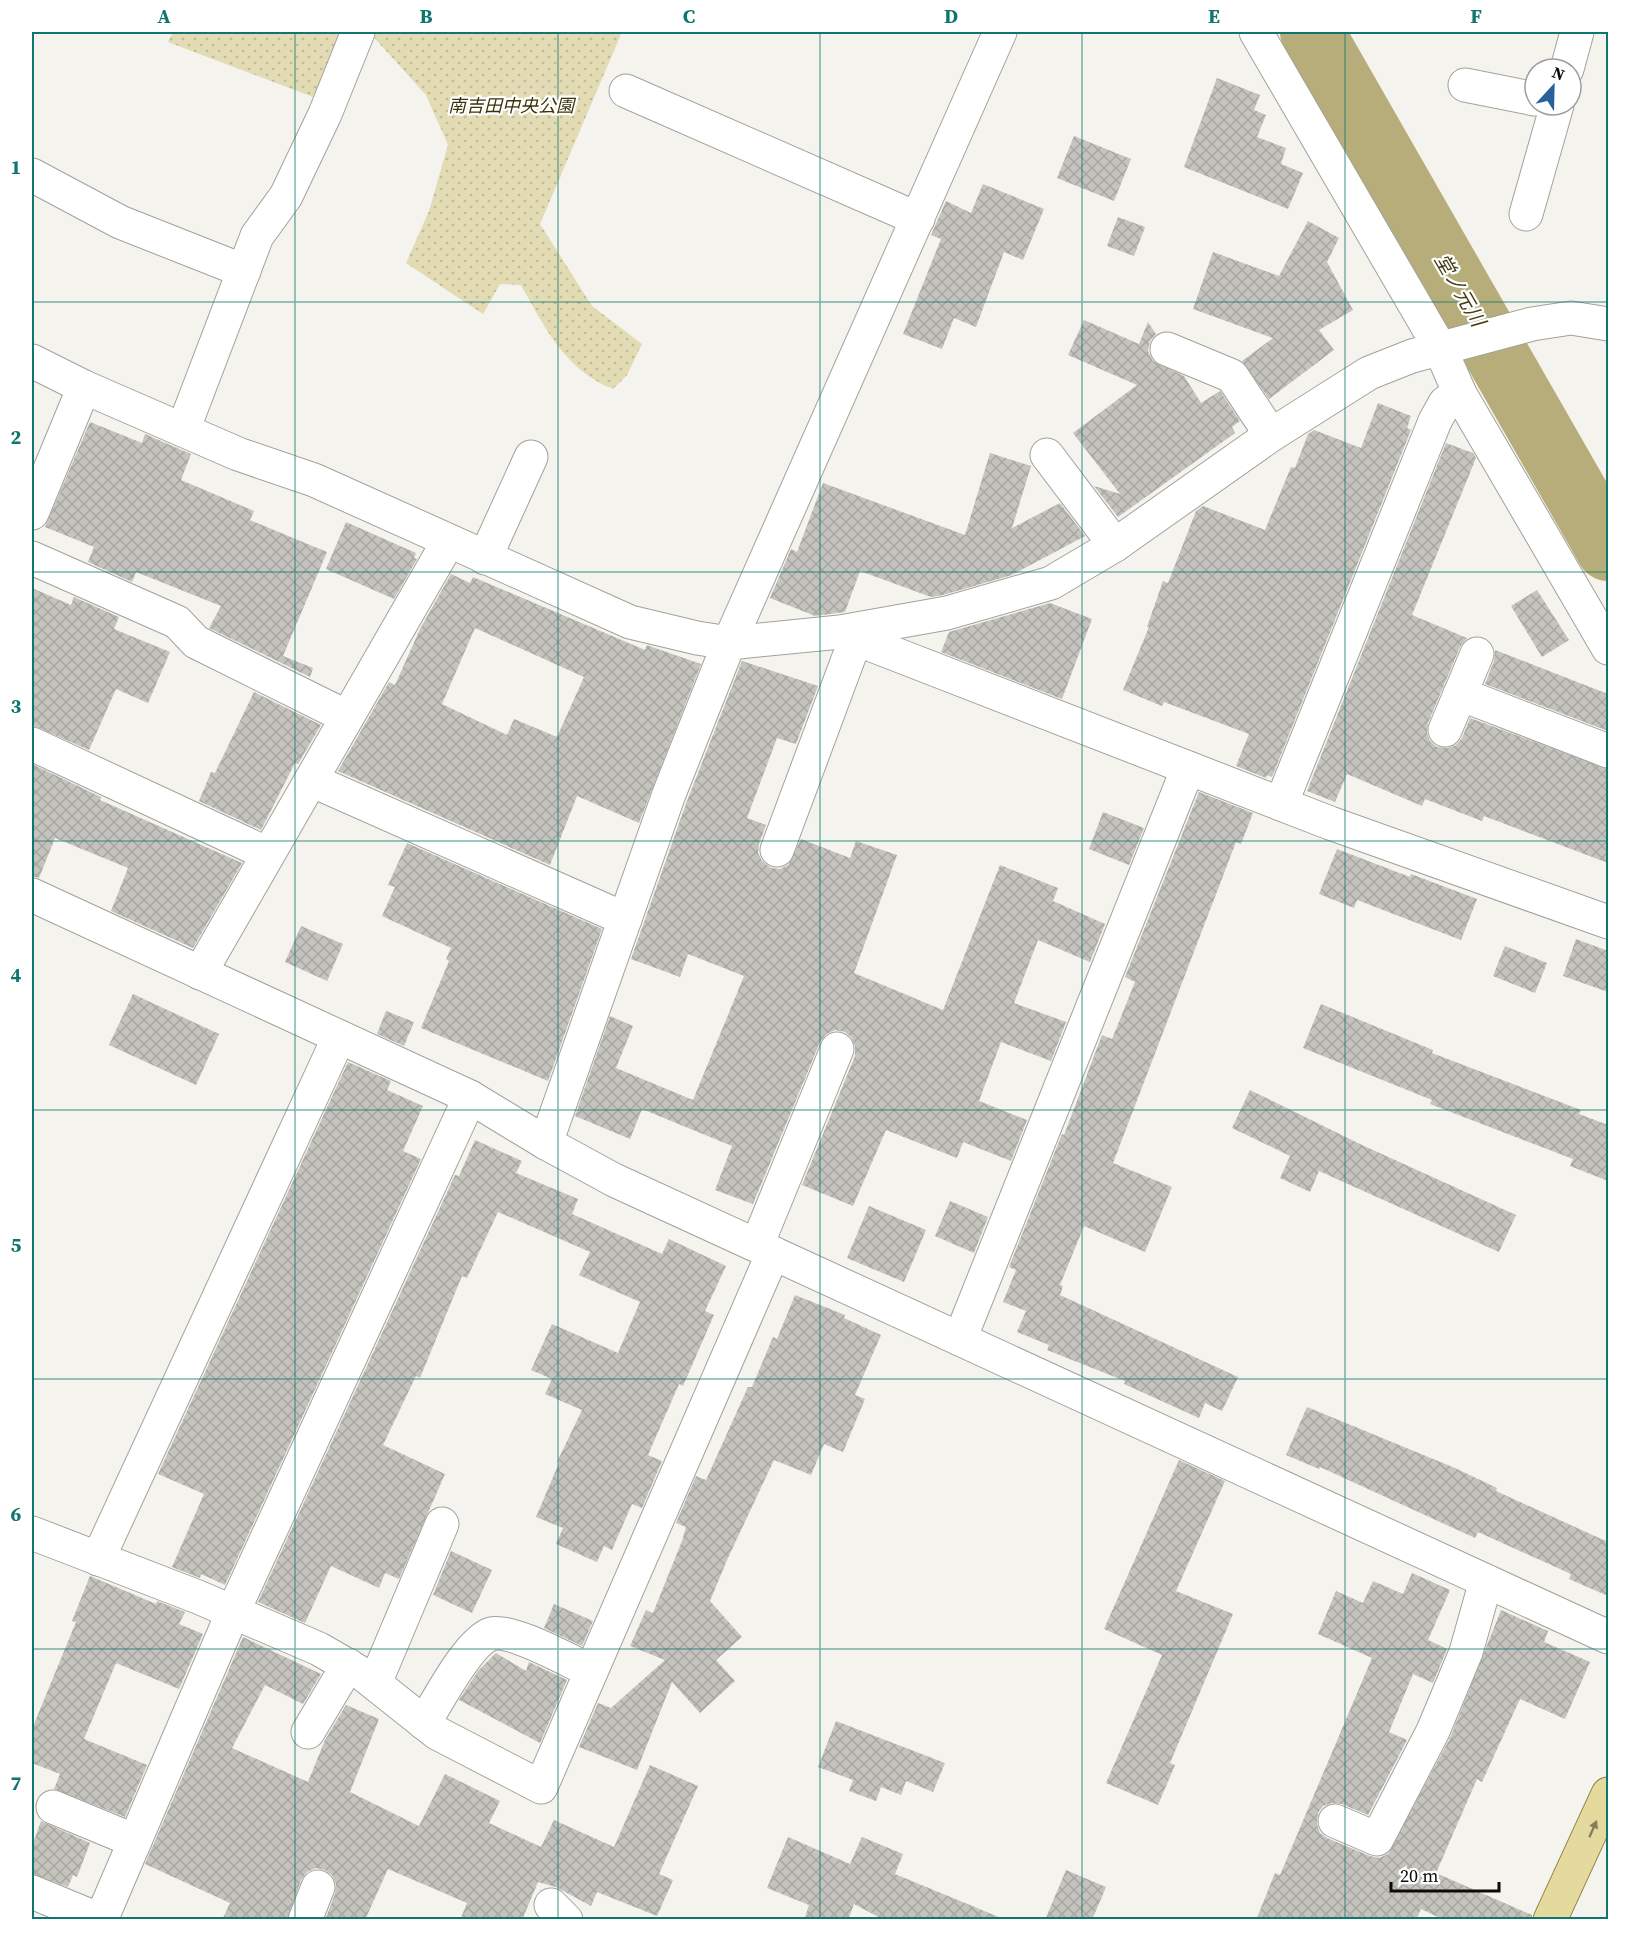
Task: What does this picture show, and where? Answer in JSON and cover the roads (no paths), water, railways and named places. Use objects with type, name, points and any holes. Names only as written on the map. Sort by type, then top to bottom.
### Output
[{"type":"main road","points":[[1550,1920],[1608,1794]]},
{"type":"street","points":[[183,430],[257,236],[286,196],[326,114],[358,32]]},
{"type":"street","points":[[546,1143],[669,794],[729,643],[1000,32]]},
{"type":"street","points":[[1256,32],[1445,347],[1460,394],[1608,648]]},
{"type":"street","points":[[1570,57],[1577,32]]},
{"type":"street","points":[[1465,84],[1523,96]]},
{"type":"street","points":[[626,91],[918,219]]},
{"type":"street","points":[[1526,214],[1554,117]]},
{"type":"street","points":[[32,175],[120,222],[244,271]]},
{"type":"street","points":[[32,361],[84,387],[238,454],[314,480],[630,622],[729,643],[848,635],[947,613],[1051,583],[1115,545],[1271,435],[1369,373],[1445,347],[1532,324],[1571,318],[1608,324]]},
{"type":"street","points":[[1167,349],[1232,376],[1271,435]]},
{"type":"street","points":[[32,513],[84,387]]},
{"type":"street","points":[[1281,804],[1435,421],[1445,403],[1460,394]]},
{"type":"street","points":[[1047,455],[1115,545]]},
{"type":"street","points":[[485,558],[531,457]]},
{"type":"street","points":[[200,973],[448,542]]},
{"type":"street","points":[[32,558],[177,622],[196,642],[347,717]]},
{"type":"street","points":[[848,635],[1281,804],[1608,922]]},
{"type":"street","points":[[777,850],[848,635]]},
{"type":"street","points":[[1445,730],[1478,654]]},
{"type":"street","points":[[1460,694],[1608,751]]},
{"type":"street","points":[[32,744],[268,854]]},
{"type":"street","points":[[960,1339],[1188,768]]},
{"type":"street","points":[[310,780],[625,920]]},
{"type":"street","points":[[34,902],[200,973],[470,1097],[546,1143],[614,1179],[1608,1637]]},
{"type":"street","points":[[98,1559],[339,1037]]},
{"type":"street","points":[[32,1533],[233,1612],[319,1649],[375,1683],[424,1722],[468,1750],[541,1787],[765,1249],[837,1049]]},
{"type":"street","points":[[32,1892],[101,1920],[233,1612],[470,1097]]},
{"type":"street","points":[[375,1683],[442,1524]]},
{"type":"street","points":[[1335,1821],[1377,1839],[1433,1731],[1466,1652],[1486,1581]]},
{"type":"street","points":[[424,1722],[477,1643],[493,1634],[511,1635],[591,1671]]},
{"type":"street","points":[[308,1732],[348,1665]]},
{"type":"street","points":[[53,1806],[135,1841]]},
{"type":"street","points":[[305,1920],[318,1887]]},
{"type":"waterway","name":"堂ノ元川","points":[[1312,32],[1608,549]]},
{"type":"park label","name":"南吉田中央公園","points":[[511,105]]}]
